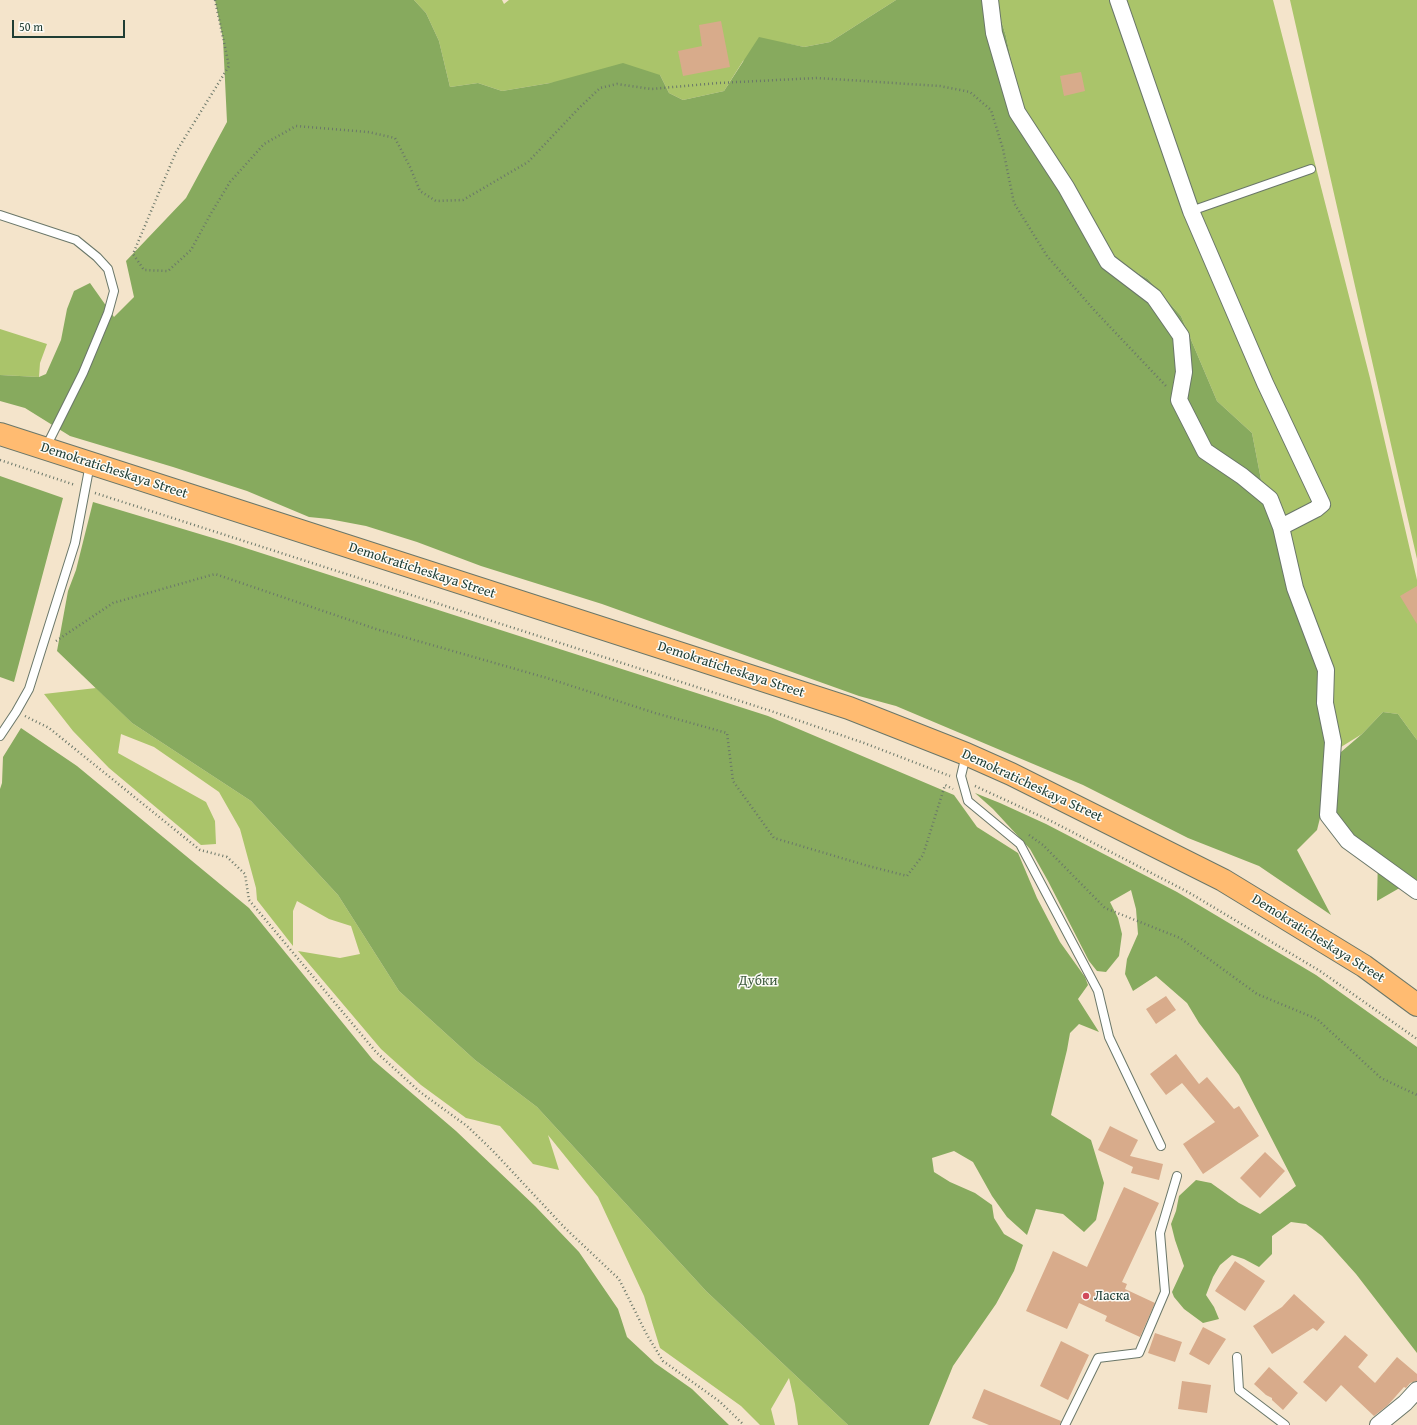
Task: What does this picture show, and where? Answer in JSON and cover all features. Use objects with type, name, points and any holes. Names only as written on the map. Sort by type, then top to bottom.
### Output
[{"type":"main road","name":"Demokraticheskaya Street","points":[[0,434],[849,708],[966,754],[1011,774],[1223,880],[1364,966],[1417,1005]]},
{"type":"street","points":[[990,0],[994,33],[1017,112],[1066,187],[1108,262],[1154,297],[1181,336],[1184,372],[1179,400],[1205,451],[1242,476],[1270,499],[1281,527],[1295,588],[1326,670],[1325,703],[1333,742],[1328,815],[1348,841],[1417,891]]},
{"type":"street","points":[[1118,0],[1191,211],[1265,383],[1322,504],[1316,509],[1281,527]]},
{"type":"street","points":[[1378,1425],[1405,1403],[1417,1390]]},
{"type":"lane","points":[[1191,211],[1311,169]]},
{"type":"lane","points":[[0,215],[76,240],[97,257],[108,269],[114,291],[108,313],[83,373],[45,449]]},
{"type":"lane","points":[[0,734],[16,712],[29,689],[75,543],[90,463]]},
{"type":"lane","points":[[966,754],[962,776],[968,801],[1020,844],[1098,991],[1109,1037],[1161,1146]]},
{"type":"lane","points":[[1065,1425],[1098,1358],[1139,1353],[1165,1292],[1160,1233],[1177,1176]]},
{"type":"lane","points":[[1237,1357],[1239,1390],[1286,1425]]},
{"type":"path","points":[[216,0],[229,66],[176,152],[133,254],[144,270],[168,271],[191,250],[230,182],[264,144],[296,126],[368,132],[395,138],[420,190],[436,201],[463,200],[528,162],[600,88],[612,85],[617,84],[651,89],[718,83],[817,78],[940,86],[970,92],[991,110],[1003,149],[1014,202],[1047,256],[1095,311],[1179,400]]},
{"type":"path","points":[[0,460],[115,500],[771,711],[871,746],[963,781],[1051,821],[1188,892],[1320,971],[1417,1039]]},
{"type":"path","points":[[41,651],[113,603],[215,574],[376,629],[547,678],[655,713],[726,733],[733,781],[774,838],[865,866],[907,876],[923,855],[944,785],[966,793]]},
{"type":"path","points":[[16,712],[49,728],[200,850],[227,857],[245,874],[248,900],[376,1052],[420,1092],[467,1126],[493,1151],[564,1227],[619,1279],[647,1335],[663,1361],[720,1401],[744,1425]]},
{"type":"path","points":[[1024,832],[1043,845],[1105,908],[1180,938],[1257,994],[1317,1019],[1381,1078],[1417,1095]]},
{"type":"green space","points":[[215,0],[414,0],[426,13],[439,41],[450,87],[478,83],[502,91],[550,83],[623,63],[660,75],[669,93],[683,100],[724,91],[759,37],[804,47],[830,42],[896,0],[995,0],[1006,36],[1020,102],[1116,261],[1148,279],[1181,316],[1217,401],[1252,433],[1263,490],[1330,704],[1326,794],[1317,830],[1297,850],[1331,915],[1259,866],[1188,838],[1083,785],[896,706],[859,696],[602,604],[481,566],[417,542],[366,526],[309,517],[247,491],[70,436],[25,408],[0,401],[0,375],[39,377],[46,374],[61,340],[67,309],[74,291],[90,283],[114,317],[134,297],[126,261],[186,198],[227,122],[223,39]]},
{"type":"green space","points":[[414,0],[502,0],[504,4],[509,0],[896,0],[830,42],[804,47],[784,43],[743,61],[724,91],[683,100],[669,93],[660,75],[550,83],[502,91],[478,83],[450,87],[439,41],[426,13]]},
{"type":"green space","points":[[995,0],[1273,0],[1370,378],[1417,580],[1417,740],[1398,714],[1383,712],[1362,734],[1341,747],[1330,704],[1263,490],[1252,433],[1217,401],[1181,316],[1148,279],[1116,261],[1020,102],[1006,36]]},
{"type":"green space","points":[[1290,0],[1417,0],[1417,559]]},
{"type":"green space","points":[[0,329],[47,344],[40,363],[39,377],[0,375]]},
{"type":"green space","points":[[0,476],[63,498],[14,682],[0,677]]},
{"type":"green space","name":"Дубки","points":[[93,502],[233,544],[768,716],[954,795],[977,827],[1018,853],[1037,898],[1060,942],[1085,977],[1088,985],[1078,999],[1099,1032],[1079,1024],[1070,1033],[1051,1115],[1091,1140],[1104,1183],[1096,1220],[1084,1232],[1063,1214],[1036,1209],[1027,1235],[1007,1217],[992,1196],[973,1162],[954,1151],[932,1158],[934,1172],[950,1182],[975,1193],[992,1205],[994,1218],[1004,1234],[1023,1245],[1014,1271],[996,1304],[953,1366],[929,1425],[848,1425],[706,1291],[537,1107],[475,1060],[399,991],[338,895],[251,801],[132,723],[57,651],[68,591],[76,570]]},
{"type":"green space","points":[[96,688],[132,723],[251,801],[338,895],[399,991],[475,1060],[537,1107],[706,1291],[848,1425],[798,1425],[789,1378],[771,1409],[775,1425],[760,1425],[741,1406],[660,1348],[644,1296],[598,1197],[548,1135],[559,1170],[533,1164],[500,1126],[466,1118],[421,1085],[381,1049],[298,951],[340,958],[360,954],[351,926],[329,919],[297,901],[293,911],[293,946],[257,900],[256,888],[240,829],[219,792],[154,747],[121,734],[118,753],[206,802],[215,821],[216,844],[201,845],[109,768],[73,731],[44,694]]},
{"type":"green space","points":[[1383,712],[1398,714],[1417,740],[1417,884],[1410,882],[1377,901],[1378,857],[1341,834],[1331,800],[1334,758],[1362,734]]},
{"type":"green space","points":[[21,728],[77,766],[249,908],[373,1060],[456,1131],[535,1206],[579,1252],[618,1309],[627,1337],[655,1363],[692,1389],[729,1425],[0,1425],[0,789],[2,783],[3,757]]},
{"type":"green space","points":[[975,793],[1046,824],[1177,892],[1316,975],[1417,1047],[1417,1353],[1356,1274],[1322,1236],[1306,1224],[1291,1222],[1272,1236],[1272,1254],[1259,1267],[1244,1259],[1232,1255],[1220,1265],[1213,1277],[1206,1295],[1214,1307],[1219,1319],[1203,1323],[1184,1309],[1174,1297],[1172,1292],[1184,1266],[1171,1224],[1176,1211],[1179,1196],[1196,1180],[1211,1183],[1239,1203],[1260,1214],[1296,1186],[1239,1075],[1199,1023],[1187,1003],[1156,976],[1133,991],[1125,974],[1127,959],[1138,934],[1136,909],[1131,890],[1110,902],[1118,918],[1122,934],[1119,956],[1106,972],[1097,971],[1089,961],[1030,849],[993,809]]},
{"type":"building","points":[[721,21],[730,67],[683,76],[678,51],[702,46],[699,25]]},
{"type":"building","points":[[1081,72],[1085,91],[1064,96],[1060,76]]},
{"type":"building","points":[[1417,586],[1417,624],[1400,596]]},
{"type":"building","points":[[1166,996],[1176,1010],[1156,1024],[1146,1009]]},
{"type":"building","points":[[1176,1054],[1199,1084],[1207,1077],[1234,1109],[1239,1106],[1259,1136],[1203,1174],[1183,1144],[1215,1122],[1182,1083],[1166,1095],[1150,1074]]},
{"type":"building","points":[[1110,1126],[1138,1140],[1130,1156],[1163,1164],[1159,1180],[1131,1173],[1133,1167],[1098,1150]]},
{"type":"building","points":[[1265,1152],[1285,1171],[1260,1198],[1240,1178]]},
{"type":"building","name":"Ласка","points":[[1124,1187],[1159,1203],[1122,1282],[1127,1284],[1125,1289],[1155,1303],[1140,1337],[1105,1321],[1107,1316],[1079,1303],[1067,1329],[1026,1311],[1053,1251],[1087,1267]]},
{"type":"building","points":[[1235,1261],[1265,1281],[1245,1311],[1215,1291]]},
{"type":"building","points":[[1294,1294],[1325,1322],[1317,1331],[1313,1328],[1272,1354],[1253,1326],[1282,1307]]},
{"type":"building","points":[[1203,1327],[1226,1339],[1209,1365],[1189,1354]]},
{"type":"building","points":[[1155,1333],[1182,1342],[1175,1362],[1148,1353]]},
{"type":"building","points":[[1345,1335],[1368,1355],[1358,1367],[1375,1383],[1397,1357],[1417,1374],[1417,1381],[1410,1383],[1406,1388],[1404,1387],[1388,1405],[1374,1416],[1341,1385],[1326,1402],[1303,1382]]},
{"type":"building","points":[[1061,1341],[1089,1355],[1068,1400],[1040,1386]]},
{"type":"building","points":[[1269,1367],[1298,1393],[1283,1410],[1272,1400],[1272,1398],[1266,1395],[1254,1384]]},
{"type":"building","points":[[1182,1381],[1211,1385],[1207,1413],[1178,1409]]},
{"type":"building","points":[[984,1389],[1061,1421],[1060,1425],[989,1425],[972,1418]]},
{"type":"place","name":"Ласка","points":[[1086,1296]]}]
